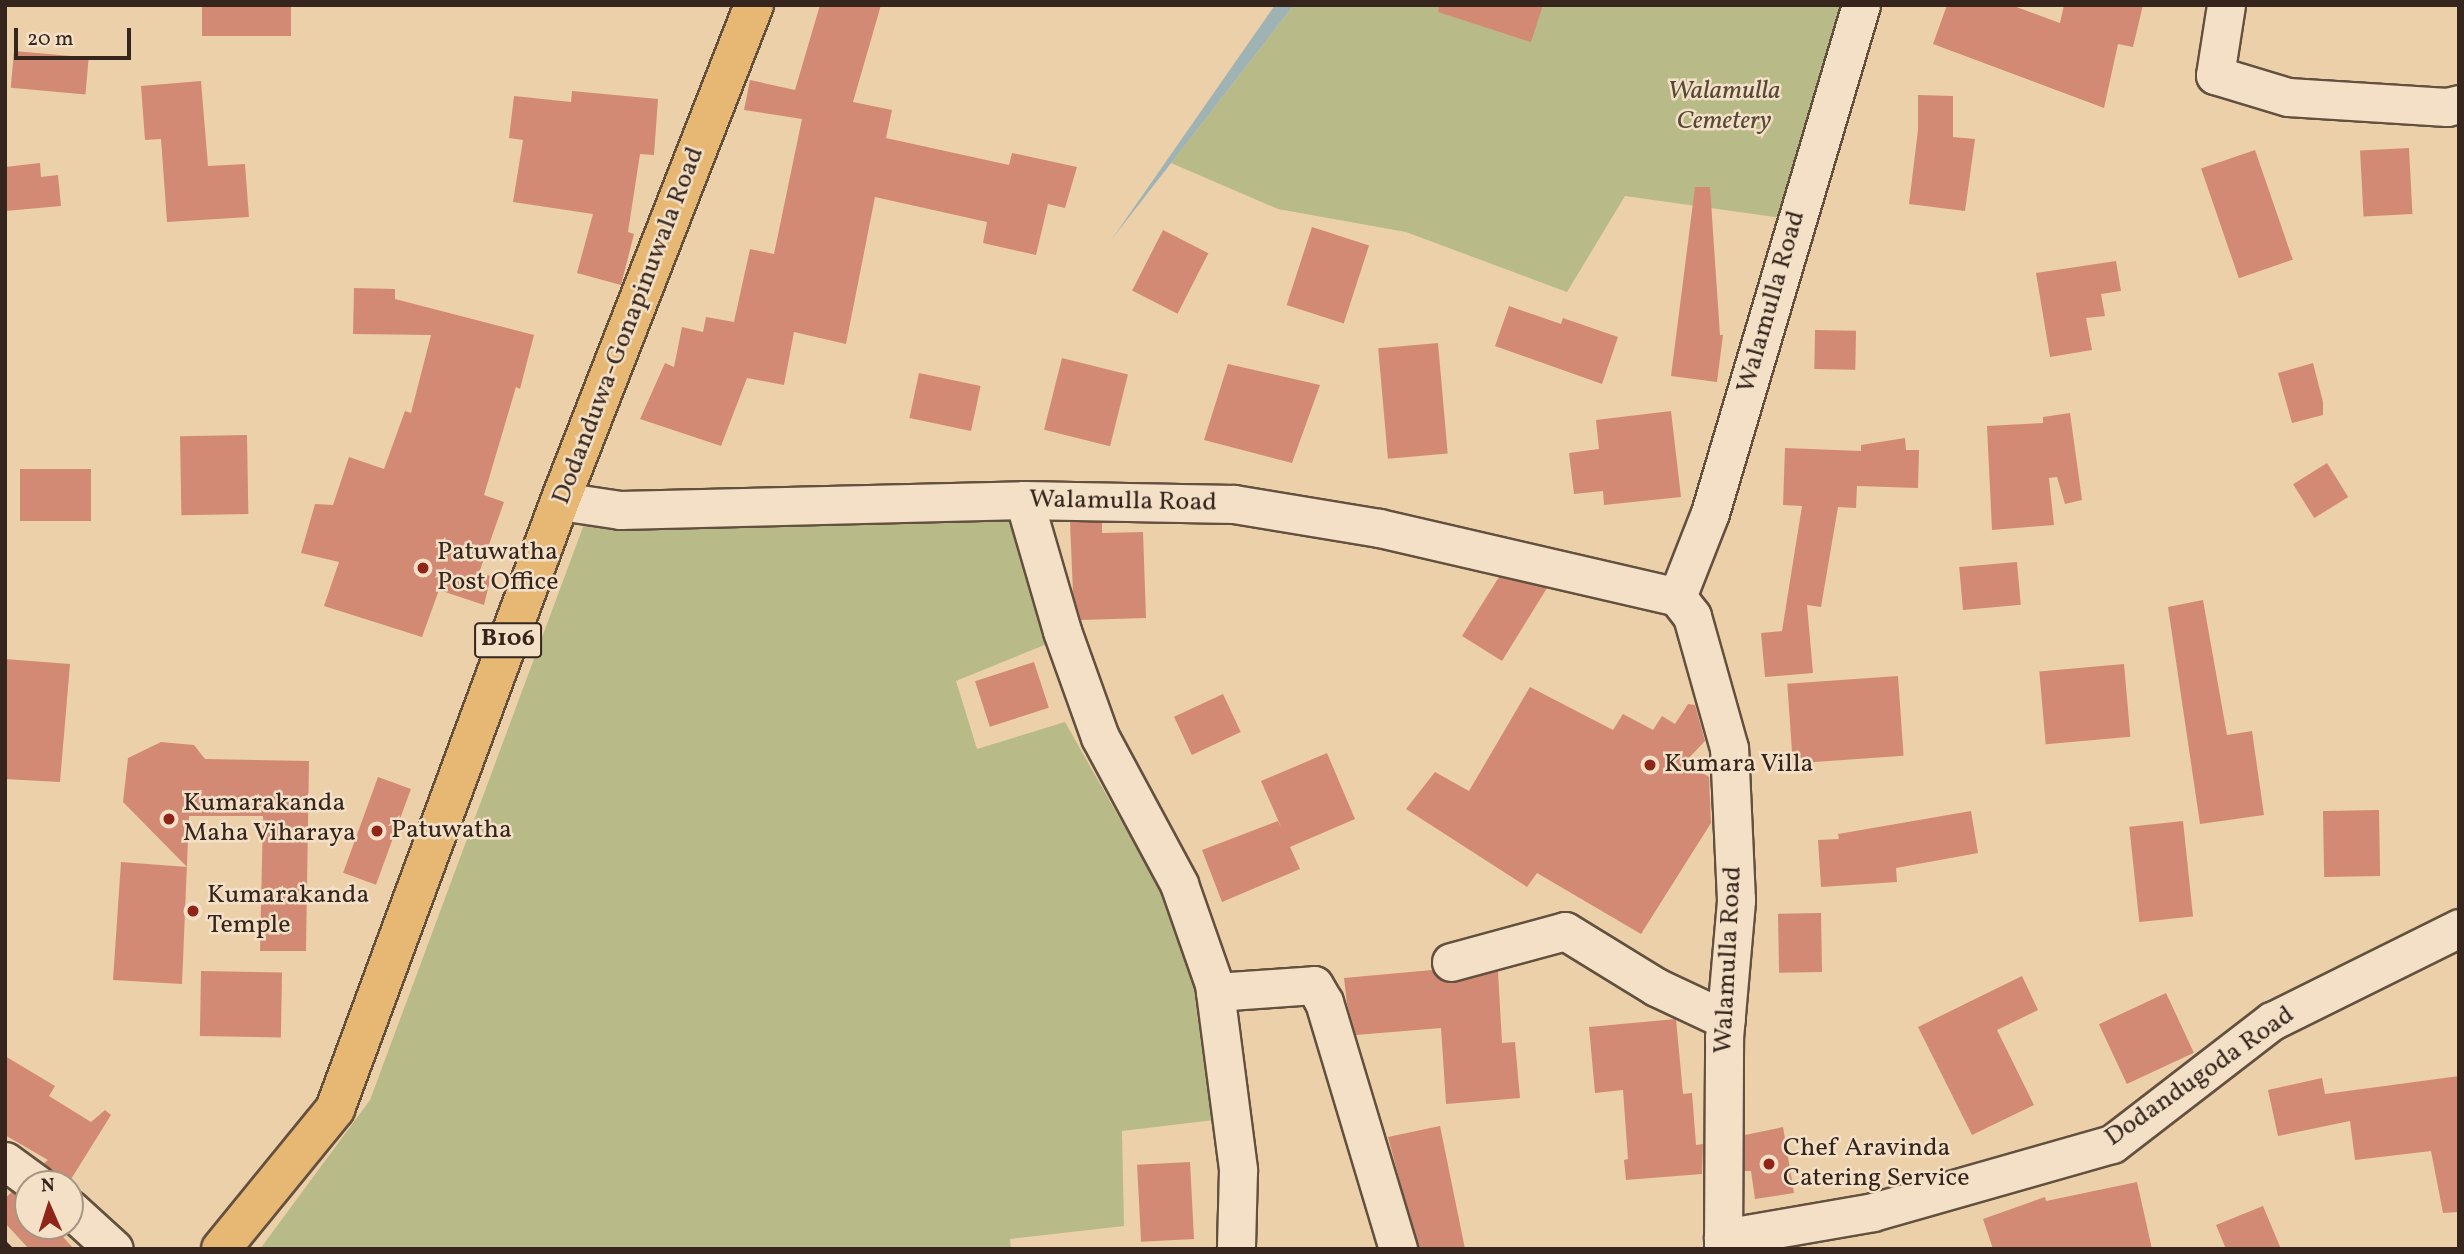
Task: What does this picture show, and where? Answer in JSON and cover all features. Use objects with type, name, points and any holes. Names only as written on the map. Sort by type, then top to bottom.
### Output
[{"type":"main road","name":"Dodanduwa-Gonapinuwala Road","points":[[221,1249],[335,1109],[560,501],[754,5]]},
{"type":"street","name":"Walamulla Road","points":[[1677,597],[1710,513],[1861,5]]},
{"type":"street","points":[[2226,5],[2215,75],[2288,97],[2446,107],[2459,104]]},
{"type":"street","name":"Walamulla Road","points":[[560,501],[620,510],[1024,499],[1234,504],[1379,528],[1677,597],[1692,616],[1729,748],[1736,900],[1726,1020],[1722,1136],[1723,1244]]},
{"type":"street","points":[[1024,499],[1062,631],[1100,737],[1179,884],[1215,992],[1238,1170],[1236,1249]]},
{"type":"street","name":"Dodandugoda Road","points":[[1723,1244],[1873,1212],[2112,1144],[2272,1021],[2459,928]]},
{"type":"street","points":[[1451,962],[1565,932],[1656,987],[1726,1020]]},
{"type":"street","points":[[1215,992],[1288,984],[1314,985],[1324,1002],[1398,1249]]},
{"type":"street","points":[[84,1222],[114,1249]]},
{"type":"green space","name":"Walamulla Cemetery","points":[[1294,5],[1861,5],[1796,220],[1625,196],[1567,292],[1406,232],[1278,209],[1171,163]]},
{"type":"green space","points":[[1008,510],[1047,644],[956,681],[977,749],[1065,722],[1159,888],[1200,997],[1214,1120],[1122,1131],[1124,1226],[1010,1239],[1011,1249],[260,1249],[370,1100],[586,519]]},
{"type":"shaded area","points":[[1275,5],[1294,5],[1112,239]]},
{"type":"building","points":[[202,5],[291,5],[291,36],[202,36]]},
{"type":"building","points":[[820,5],[881,5],[853,102],[892,110],[886,138],[1009,165],[1012,153],[1077,167],[1065,208],[1048,204],[1036,255],[983,243],[987,222],[875,197],[846,344],[794,332],[784,385],[747,378],[721,446],[640,419],[665,363],[674,367],[682,327],[703,332],[706,317],[734,322],[750,249],[774,254],[802,119],[744,110],[750,80],[795,90]]},
{"type":"building","points":[[1439,5],[1543,5],[1531,42],[1438,12]]},
{"type":"building","points":[[1947,5],[2011,5],[2060,23],[2064,5],[2143,5],[2133,47],[2118,44],[2104,108],[1933,44]]},
{"type":"building","points":[[14,51],[89,58],[85,94],[11,88]]},
{"type":"building","points":[[201,81],[208,166],[245,164],[249,217],[167,222],[161,139],[145,140],[141,86]]},
{"type":"building","points":[[572,91],[658,99],[654,155],[640,154],[628,232],[634,234],[621,285],[577,273],[593,214],[513,202],[523,140],[509,138],[514,96],[571,102]]},
{"type":"building","points":[[1918,95],[1953,96],[1953,137],[1975,139],[1965,211],[1909,204],[1918,130]]},
{"type":"building","points":[[2409,148],[2412,214],[2364,216],[2360,151]]},
{"type":"building","points":[[2255,150],[2293,260],[2239,278],[2201,169]]},
{"type":"building","points":[[40,163],[41,177],[58,175],[61,206],[5,211],[5,167]]},
{"type":"building","points":[[1695,187],[1710,187],[1720,335],[1723,335],[1717,382],[1671,376]]},
{"type":"building","points":[[1312,227],[1369,246],[1344,324],[1287,305]]},
{"type":"building","points":[[1163,230],[1208,253],[1178,314],[1132,291]]},
{"type":"building","points":[[2116,261],[2121,291],[2101,294],[2105,316],[2086,318],[2092,350],[2050,357],[2036,273]]},
{"type":"building","points":[[354,288],[395,289],[395,299],[534,335],[520,389],[516,387],[484,495],[504,502],[479,573],[491,576],[484,605],[439,590],[422,637],[324,606],[339,562],[301,553],[315,504],[333,505],[349,457],[384,469],[405,411],[411,413],[431,335],[353,334]]},
{"type":"building","points":[[1509,306],[1561,324],[1563,318],[1618,337],[1602,384],[1495,346]]},
{"type":"building","points":[[1815,330],[1856,331],[1855,370],[1814,369]]},
{"type":"building","points":[[1438,343],[1448,454],[1388,459],[1378,348]]},
{"type":"building","points":[[1062,358],[1128,374],[1110,446],[1044,430]]},
{"type":"building","points":[[2313,363],[2323,402],[2323,415],[2292,423],[2278,373]]},
{"type":"building","points":[[1228,364],[1320,385],[1292,463],[1204,440]]},
{"type":"building","points":[[919,373],[981,386],[971,431],[909,418]]},
{"type":"building","points":[[1671,411],[1681,497],[1604,505],[1603,491],[1574,494],[1569,453],[1599,449],[1596,420]]},
{"type":"building","points":[[2070,413],[2082,500],[2065,504],[2057,477],[2049,478],[2054,525],[1992,530],[1987,426],[2043,423],[2043,417]]},
{"type":"building","points":[[247,435],[248,514],[181,515],[180,436]]},
{"type":"building","points":[[1905,438],[1906,450],[1919,450],[1918,488],[1857,486],[1856,508],[1838,507],[1821,607],[1807,605],[1813,673],[1765,677],[1761,633],[1782,631],[1802,506],[1783,505],[1785,448],[1861,451],[1861,445]]},
{"type":"building","points":[[2327,463],[2348,497],[2314,518],[2293,484]]},
{"type":"building","points":[[20,469],[91,469],[91,521],[20,521]]},
{"type":"building","points":[[1070,522],[1102,522],[1102,533],[1143,532],[1146,618],[1081,620],[1073,593]]},
{"type":"building","points":[[2017,562],[2021,605],[1963,610],[1959,567]]},
{"type":"building","points":[[1499,577],[1547,588],[1502,661],[1462,636]]},
{"type":"building","points":[[2203,600],[2227,735],[2252,731],[2264,815],[2200,824],[2168,607]]},
{"type":"building","points":[[5,659],[70,664],[60,782],[5,779]]},
{"type":"building","points":[[1034,662],[1049,708],[990,727],[975,681]]},
{"type":"building","points":[[2124,664],[2130,737],[2046,744],[2039,671]]},
{"type":"building","points":[[1898,676],[1904,756],[1793,764],[1787,684]]},
{"type":"building","points":[[1530,687],[1613,730],[1623,714],[1653,730],[1662,716],[1675,724],[1688,704],[1695,705],[1705,741],[1685,762],[1709,777],[1711,823],[1641,934],[1537,873],[1527,887],[1406,809],[1435,772],[1469,791]]},
{"type":"building","points":[[1223,694],[1241,732],[1192,755],[1174,717]]},
{"type":"building","points":[[161,742],[194,745],[205,759],[309,761],[306,951],[260,951],[263,816],[189,816],[187,867],[123,802],[128,758]]},
{"type":"building","points":[[1327,753],[1355,819],[1290,847],[1300,869],[1222,902],[1202,850],[1278,821],[1282,829],[1261,781]]},
{"type":"building","name":"Patuwatha","points":[[378,777],[411,789],[376,885],[343,873]]},
{"type":"building","points":[[2379,810],[2380,876],[2324,877],[2323,811]]},
{"type":"building","points":[[1971,811],[1978,853],[1896,868],[1897,882],[1821,887],[1818,840],[1839,839],[1838,834]]},
{"type":"building","points":[[2183,821],[2193,916],[2139,922],[2129,827]]},
{"type":"building","points":[[121,862],[187,867],[182,984],[113,980]]},
{"type":"building","points":[[1821,913],[1822,972],[1779,973],[1778,914]]},
{"type":"building","points":[[1432,970],[1446,982],[1498,971],[1502,1043],[1515,1042],[1520,1098],[1446,1104],[1441,1028],[1356,1035],[1347,1004],[1344,978]]},
{"type":"building","points":[[201,971],[282,972],[281,1037],[200,1036]]},
{"type":"building","points":[[2022,976],[2038,1010],[1997,1030],[2034,1105],[1972,1135],[1918,1027]]},
{"type":"building","points":[[2166,993],[2194,1053],[2127,1084],[2099,1024]]},
{"type":"building","points":[[1676,1019],[1683,1094],[1692,1093],[1696,1145],[1703,1144],[1702,1174],[1626,1180],[1624,1160],[1628,1159],[1623,1090],[1595,1093],[1589,1027]]},
{"type":"building","points":[[5,1056],[55,1086],[49,1096],[91,1122],[105,1110],[111,1115],[77,1170],[51,1170],[44,1163],[48,1160],[5,1135]]},
{"type":"building","points":[[2459,1076],[2459,1212],[2443,1213],[2431,1151],[2355,1160],[2350,1121],[2278,1136],[2268,1090],[2322,1078],[2325,1094]]},
{"type":"building","points":[[1440,1126],[1465,1249],[1418,1249],[1388,1137]]},
{"type":"building","name":"Chef Aravinda Catering Service","points":[[1783,1127],[1794,1193],[1755,1199],[1751,1171],[1744,1171],[1745,1135]]},
{"type":"building","points":[[1190,1162],[1194,1239],[1141,1242],[1137,1165]]},
{"type":"building","points":[[2137,1182],[2152,1249],[1993,1249],[1983,1219],[2045,1197],[2046,1201]]},
{"type":"building","points":[[14,1193],[14,1233],[5,1223],[5,1198]]},
{"type":"building","points":[[2263,1206],[2281,1249],[2226,1249],[2216,1225]]},
{"type":"building","points":[[21,1240],[66,1240],[74,1249],[29,1249]]},
{"type":"railway","points":[[5,1243],[11,1249]]},
{"type":"place","name":"Patuwatha Post Office","points":[[423,568]]},
{"type":"place","name":"Kumara Villa","points":[[1650,765]]},
{"type":"place","name":"Kumarakanda Maha Viharaya","points":[[169,819]]},
{"type":"place","name":"Patuwatha","points":[[377,831]]},
{"type":"place","name":"Kumarakanda Temple","points":[[193,911]]},
{"type":"place","name":"Chef Aravinda Catering Service","points":[[1769,1164]]}]
